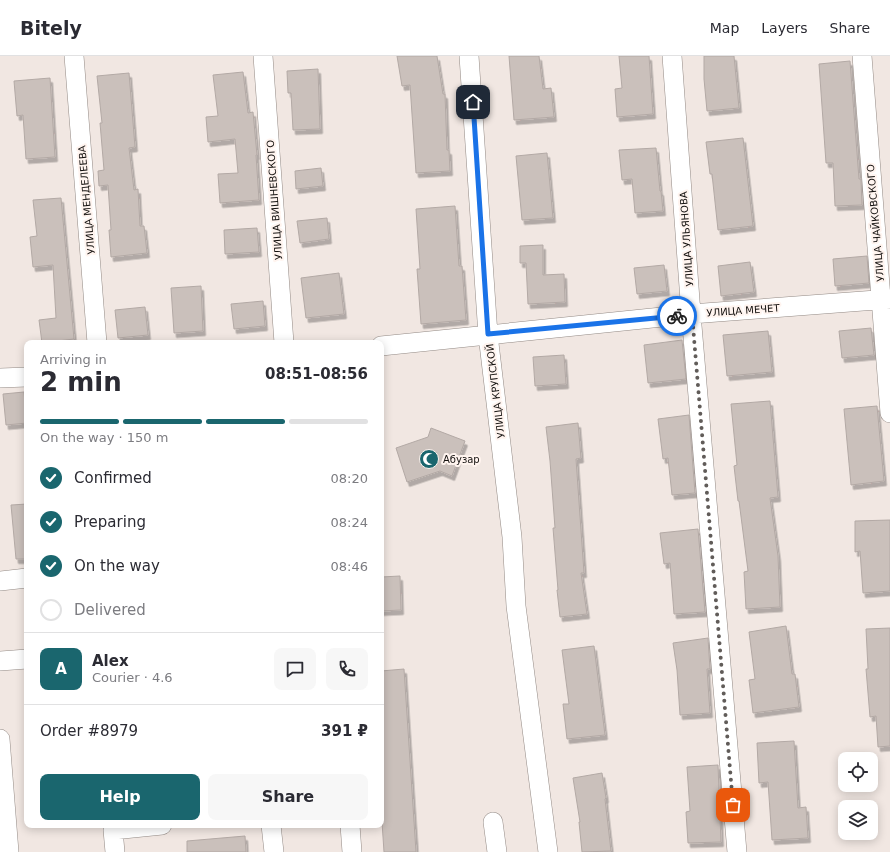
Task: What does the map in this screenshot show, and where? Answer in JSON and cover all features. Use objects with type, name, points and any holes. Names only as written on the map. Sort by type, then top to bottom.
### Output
[{"type":"street","name":"УЛИЦА МЕНДЕЛЕЕВА","points":[[74,56],[97,340]]},
{"type":"street","name":"УЛИЦА ВИШНЕВСКОГО","points":[[263,56],[284,340]]},
{"type":"street","name":"УЛИЦА КРУПСКОЙ","points":[[470,56],[488,334],[512,537],[516,606],[548,852]]},
{"type":"street","name":"УЛИЦА УЛЬЯНОВА","points":[[672,56],[737,852]]},
{"type":"street","name":"УЛИЦА ЧАЙКОВСКОГО","points":[[862,56],[886,299],[890,413]]},
{"type":"street","name":"УЛИЦА МЕЧЕТ","points":[[384,346],[692,314],[886,299]]},
{"type":"street","points":[[0,378],[24,377]]},
{"type":"street","points":[[0,582],[24,578]]},
{"type":"street","points":[[0,661],[24,659]]},
{"type":"street","points":[[0,739],[9,852]]},
{"type":"street","points":[[493,822],[497,852]]},
{"type":"street","points":[[115,852],[113,830],[133,828]]},
{"type":"street","points":[[271,828],[274,852]]},
{"type":"street","points":[[350,828],[352,852]]},
{"type":"building","points":[[397,56],[437,56],[443,94],[445,94],[447,150],[449,150],[450,171],[416,173],[410,85],[402,86]]},
{"type":"building","points":[[509,56],[539,56],[543,89],[551,88],[554,117],[514,120]]},
{"type":"building","points":[[619,56],[649,56],[653,114],[617,117],[615,89],[622,88]]},
{"type":"building","points":[[704,56],[734,56],[739,108],[707,111],[704,79]]},
{"type":"building","points":[[850,61],[862,205],[835,206],[833,163],[826,163],[819,64]]},
{"type":"building","points":[[318,69],[320,129],[293,130],[291,93],[288,93],[287,71]]},
{"type":"building","points":[[243,72],[248,113],[253,112],[259,200],[220,203],[218,174],[238,173],[235,139],[208,142],[206,117],[218,116],[213,75]]},
{"type":"building","points":[[129,73],[135,147],[129,148],[134,190],[138,189],[140,226],[144,226],[147,253],[111,257],[108,185],[99,186],[98,171],[104,170],[100,123],[102,123],[97,76]]},
{"type":"building","points":[[50,78],[55,157],[26,159],[23,115],[17,116],[14,81]]},
{"type":"building","points":[[743,138],[753,226],[718,230],[712,174],[710,174],[706,142]]},
{"type":"building","points":[[656,148],[663,211],[635,213],[632,179],[622,180],[619,150]]},
{"type":"building","points":[[547,153],[553,218],[522,220],[516,156]]},
{"type":"building","points":[[321,168],[323,186],[296,189],[295,171]]},
{"type":"building","points":[[61,198],[74,339],[42,340],[39,320],[56,318],[53,265],[33,267],[30,237],[37,236],[33,200]]},
{"type":"building","points":[[455,206],[459,266],[462,266],[466,320],[421,324],[417,269],[420,269],[416,209]]},
{"type":"building","points":[[327,218],[329,239],[300,243],[297,221]]},
{"type":"building","points":[[257,228],[259,252],[225,254],[224,230]]},
{"type":"building","points":[[543,245],[543,275],[564,274],[565,302],[528,304],[526,263],[520,263],[520,246]]},
{"type":"building","points":[[867,256],[869,283],[835,286],[833,259]]},
{"type":"building","points":[[750,262],[754,292],[721,296],[718,266]]},
{"type":"building","points":[[664,265],[667,291],[637,294],[634,268]]},
{"type":"building","points":[[339,273],[344,314],[306,318],[301,278]]},
{"type":"building","points":[[201,286],[203,331],[174,333],[171,288]]},
{"type":"building","points":[[263,301],[265,326],[234,329],[231,304]]},
{"type":"building","points":[[145,307],[148,335],[118,338],[115,310]]},
{"type":"building","points":[[871,328],[874,355],[842,358],[839,331]]},
{"type":"building","points":[[768,331],[772,372],[727,376],[723,335]]},
{"type":"building","points":[[682,340],[686,379],[648,383],[644,345]]},
{"type":"building","points":[[564,355],[566,384],[535,386],[533,357]]},
{"type":"building","points":[[24,392],[24,423],[6,425],[3,394]]},
{"type":"building","points":[[770,401],[778,497],[770,498],[778,556],[780,607],[746,609],[744,572],[748,571],[734,466],[737,465],[731,404]]},
{"type":"building","points":[[877,406],[884,481],[851,485],[844,409]]},
{"type":"building","points":[[689,415],[695,493],[672,495],[668,458],[663,459],[658,419]]},
{"type":"building","points":[[578,423],[581,458],[576,459],[584,573],[581,573],[587,614],[560,617],[553,528],[555,528],[546,427]]},
{"type":"building","name":"Абузар","points":[[431,428],[465,441],[452,476],[440,471],[407,482],[396,448],[428,437]]},
{"type":"building","points":[[24,504],[24,559],[16,559],[11,505]]},
{"type":"building","points":[[890,520],[890,591],[863,593],[860,551],[855,552],[855,521]]},
{"type":"building","points":[[698,529],[705,612],[674,614],[670,563],[664,564],[660,533]]},
{"type":"building","points":[[400,576],[401,610],[384,611],[384,577]]},
{"type":"building","points":[[786,626],[792,674],[795,674],[799,707],[753,713],[749,680],[755,679],[749,632]]},
{"type":"building","points":[[890,628],[890,746],[878,747],[876,716],[870,717],[866,669],[868,669],[866,629]]},
{"type":"building","points":[[708,638],[710,669],[707,669],[710,713],[680,715],[677,670],[673,643]]},
{"type":"building","points":[[594,646],[605,735],[567,739],[563,704],[569,704],[562,650]]},
{"type":"building","points":[[404,669],[416,852],[384,852],[382,828],[384,828],[384,671]]},
{"type":"building","points":[[794,741],[798,808],[806,807],[808,838],[772,840],[768,782],[759,783],[757,743]]},
{"type":"building","points":[[718,765],[721,842],[688,843],[686,812],[690,811],[687,767]]},
{"type":"building","points":[[602,773],[611,851],[582,852],[580,822],[573,778]]},
{"type":"building","points":[[245,836],[246,852],[187,852],[187,841]]},
{"type":"way so far","points":[[677,316],[692,314],[733,805]]},
{"type":"place","name":"Абузар","points":[[429,459]]},
{"type":"route","points":[[473,102],[488,334],[677,316]]}]
